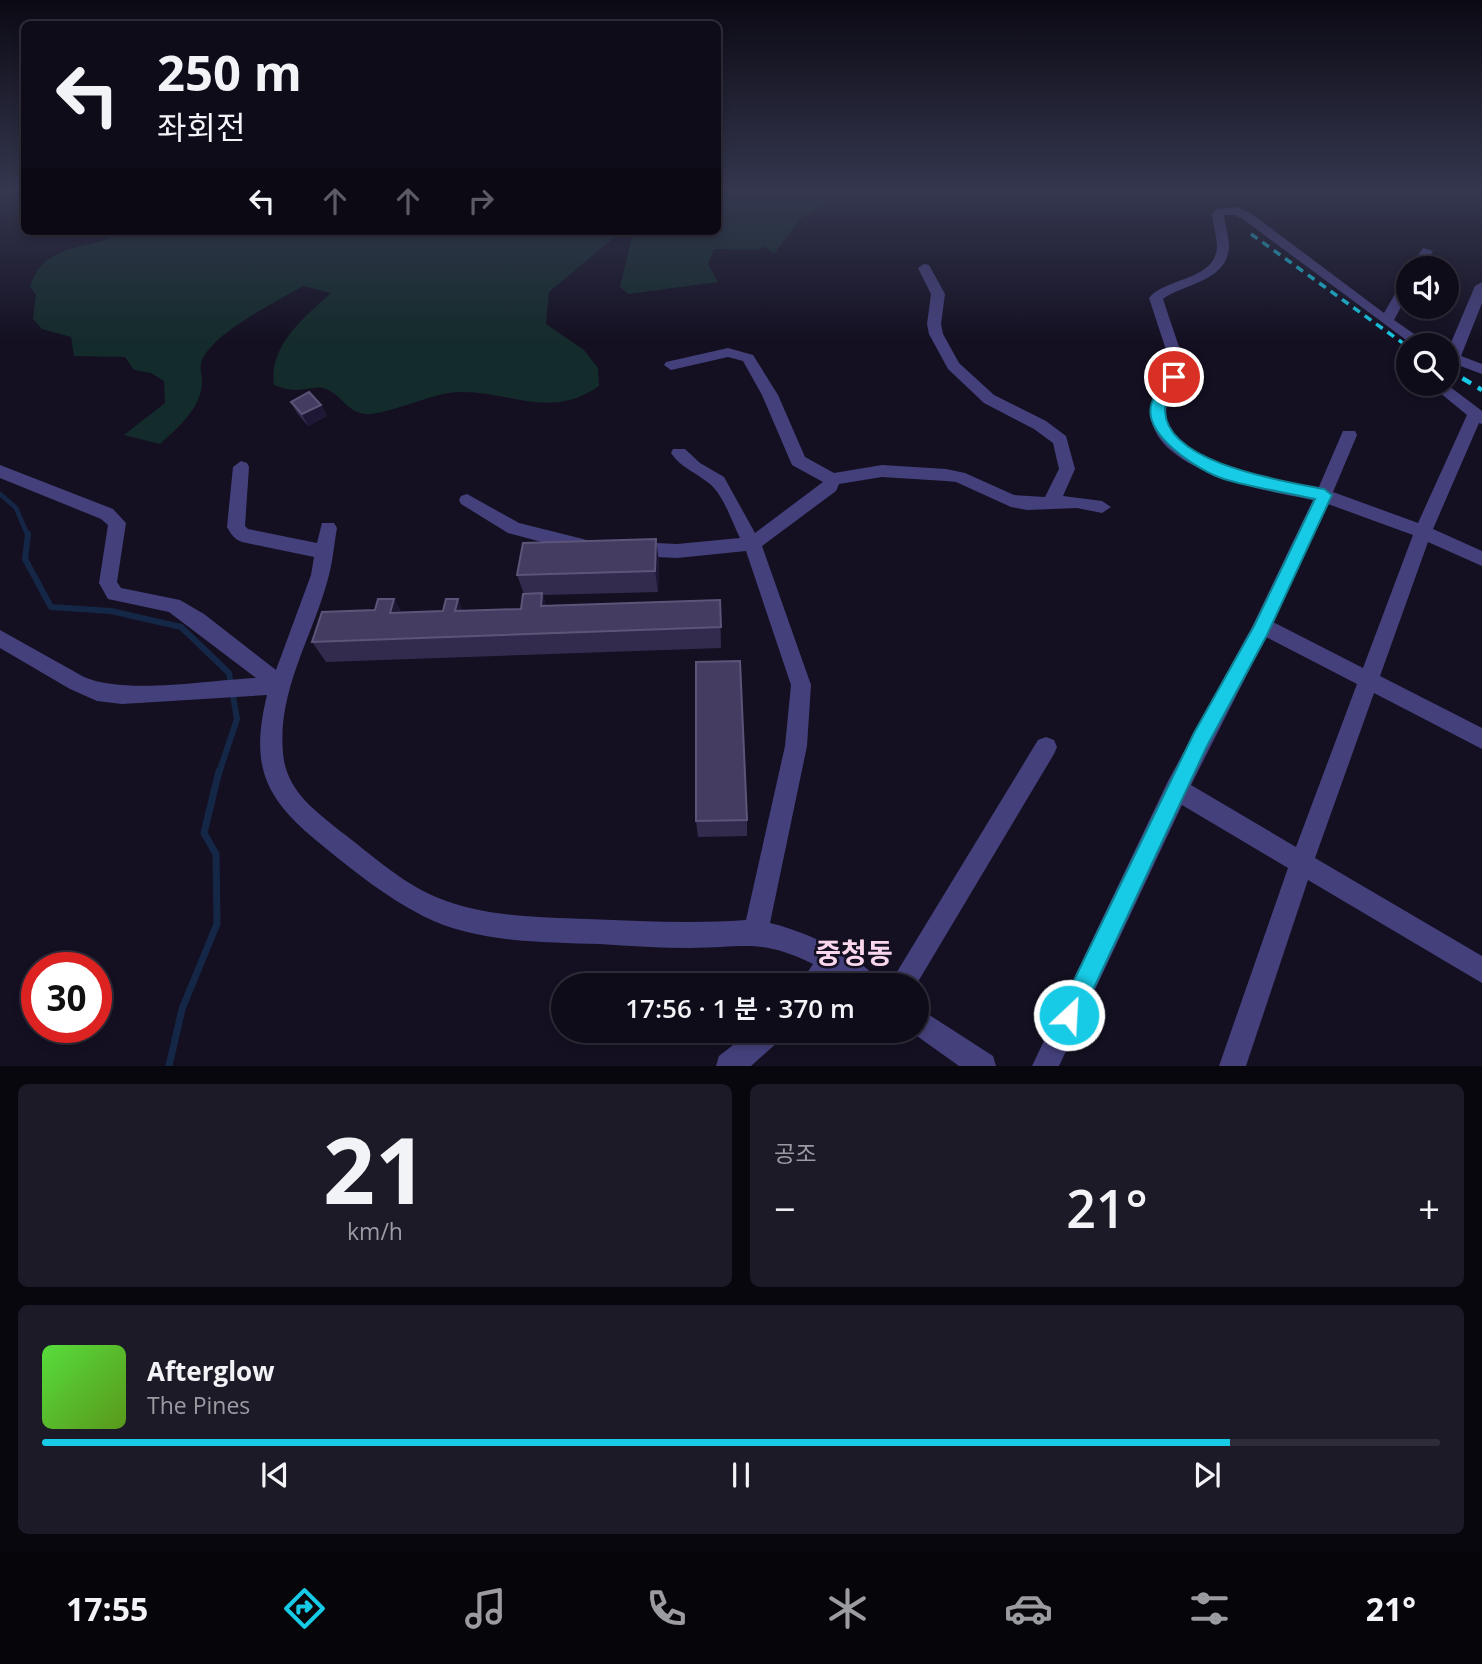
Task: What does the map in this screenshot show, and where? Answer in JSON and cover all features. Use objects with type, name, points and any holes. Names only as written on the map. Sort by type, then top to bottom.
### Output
[{"type":"street","points":[[1222,242],[1221,259],[1191,284],[1163,291],[1156,298],[1178,365],[1159,402],[1161,428],[1204,464],[1226,474],[1324,495],[1423,532],[1482,559]]},
{"type":"street","points":[[1281,242],[1404,333]]},
{"type":"street","points":[[1424,256],[1427,251]]},
{"type":"street","points":[[924,268],[938,294],[934,324],[936,334],[953,366],[989,399],[1040,425],[1060,440],[1067,469],[1052,501]]},
{"type":"street","points":[[1459,338],[1482,286]]},
{"type":"street","points":[[1386,321],[1396,303]]},
{"type":"street","points":[[671,365],[728,352],[748,358],[771,395],[798,461],[832,479],[882,471],[946,475],[959,477],[1011,501],[1027,504],[1052,501],[1102,507]]},
{"type":"street","points":[[1459,361],[1482,369]]},
{"type":"street","points":[[1232,1066],[1302,862],[1423,532],[1478,416],[1452,396]]},
{"type":"street","points":[[1045,1066],[1176,789],[1262,625],[1324,495],[1349,435]]},
{"type":"street","points":[[680,453],[694,467],[718,481],[752,544],[801,685],[796,746],[756,932]]},
{"type":"street","points":[[241,467],[236,527],[242,536],[324,552]]},
{"type":"street","points":[[0,471],[107,514],[117,523],[108,583],[115,594],[173,606],[197,620],[280,685]]},
{"type":"street","points":[[467,500],[514,528],[573,546],[677,551],[752,544],[830,487],[832,479]]},
{"type":"street","points":[[328,528],[320,575],[280,685],[272,719],[272,755],[281,789],[304,817],[388,883],[432,908],[481,922],[527,929],[691,936],[756,932],[789,939],[833,961],[850,973]]},
{"type":"street","points":[[1262,625],[1482,739]]},
{"type":"street","points":[[0,638],[97,692],[122,695],[280,685]]},
{"type":"street","points":[[909,973],[1046,747]]},
{"type":"street","points":[[1176,789],[1482,970]]},
{"type":"street","points":[[822,973],[833,961]]},
{"type":"street","points":[[929,1028],[983,1066]]},
{"type":"street","points":[[729,1066],[757,1043]]},
{"type":"green space","points":[[97,242],[609,242],[549,292],[546,324],[584,350],[598,368],[599,386],[580,397],[561,402],[543,403],[468,392],[448,393],[366,414],[349,407],[326,389],[292,390],[274,385],[274,371],[282,346],[310,312],[331,293],[303,286],[232,328],[209,349],[201,363],[202,382],[198,400],[187,417],[160,444],[124,435],[165,403],[164,381],[151,373],[134,370],[125,357],[74,356],[71,337],[42,329],[33,319],[36,295],[30,287],[36,272],[58,254]]},
{"type":"green space","points":[[631,242],[783,242],[774,254],[765,246],[760,250],[714,249],[708,264],[718,282],[628,294],[620,287]]},
{"type":"building","points":[[309,392],[321,405],[302,414],[291,402]]},
{"type":"building","points":[[656,539],[655,571],[517,575],[523,543]]},
{"type":"building","points":[[542,593],[541,606],[720,600],[721,627],[312,642],[322,612],[375,610],[378,599],[394,599],[390,613],[443,611],[446,599],[458,599],[455,611],[521,609],[523,594]]},
{"type":"building","points":[[740,661],[747,820],[696,821],[696,662]]},
{"type":"waterway","points":[[0,494],[16,508],[28,536]]},
{"type":"waterway","points":[[28,536],[25,559],[51,607],[111,611],[181,627],[229,673],[237,719],[219,773]]},
{"type":"waterway","points":[[169,1066],[182,1009],[217,924],[216,854],[204,833],[219,771]]},
{"type":"railway","points":[[1262,242],[1396,338]]},
{"type":"railway","points":[[1459,376],[1482,390]]},
{"type":"district","name":"중청동","points":[[854,953]]},
{"type":"route","points":[[1069,1015],[1200,740],[1260,630],[1324,495],[1226,474],[1186,452],[1161,428],[1158,412],[1159,402],[1174,377]]}]
